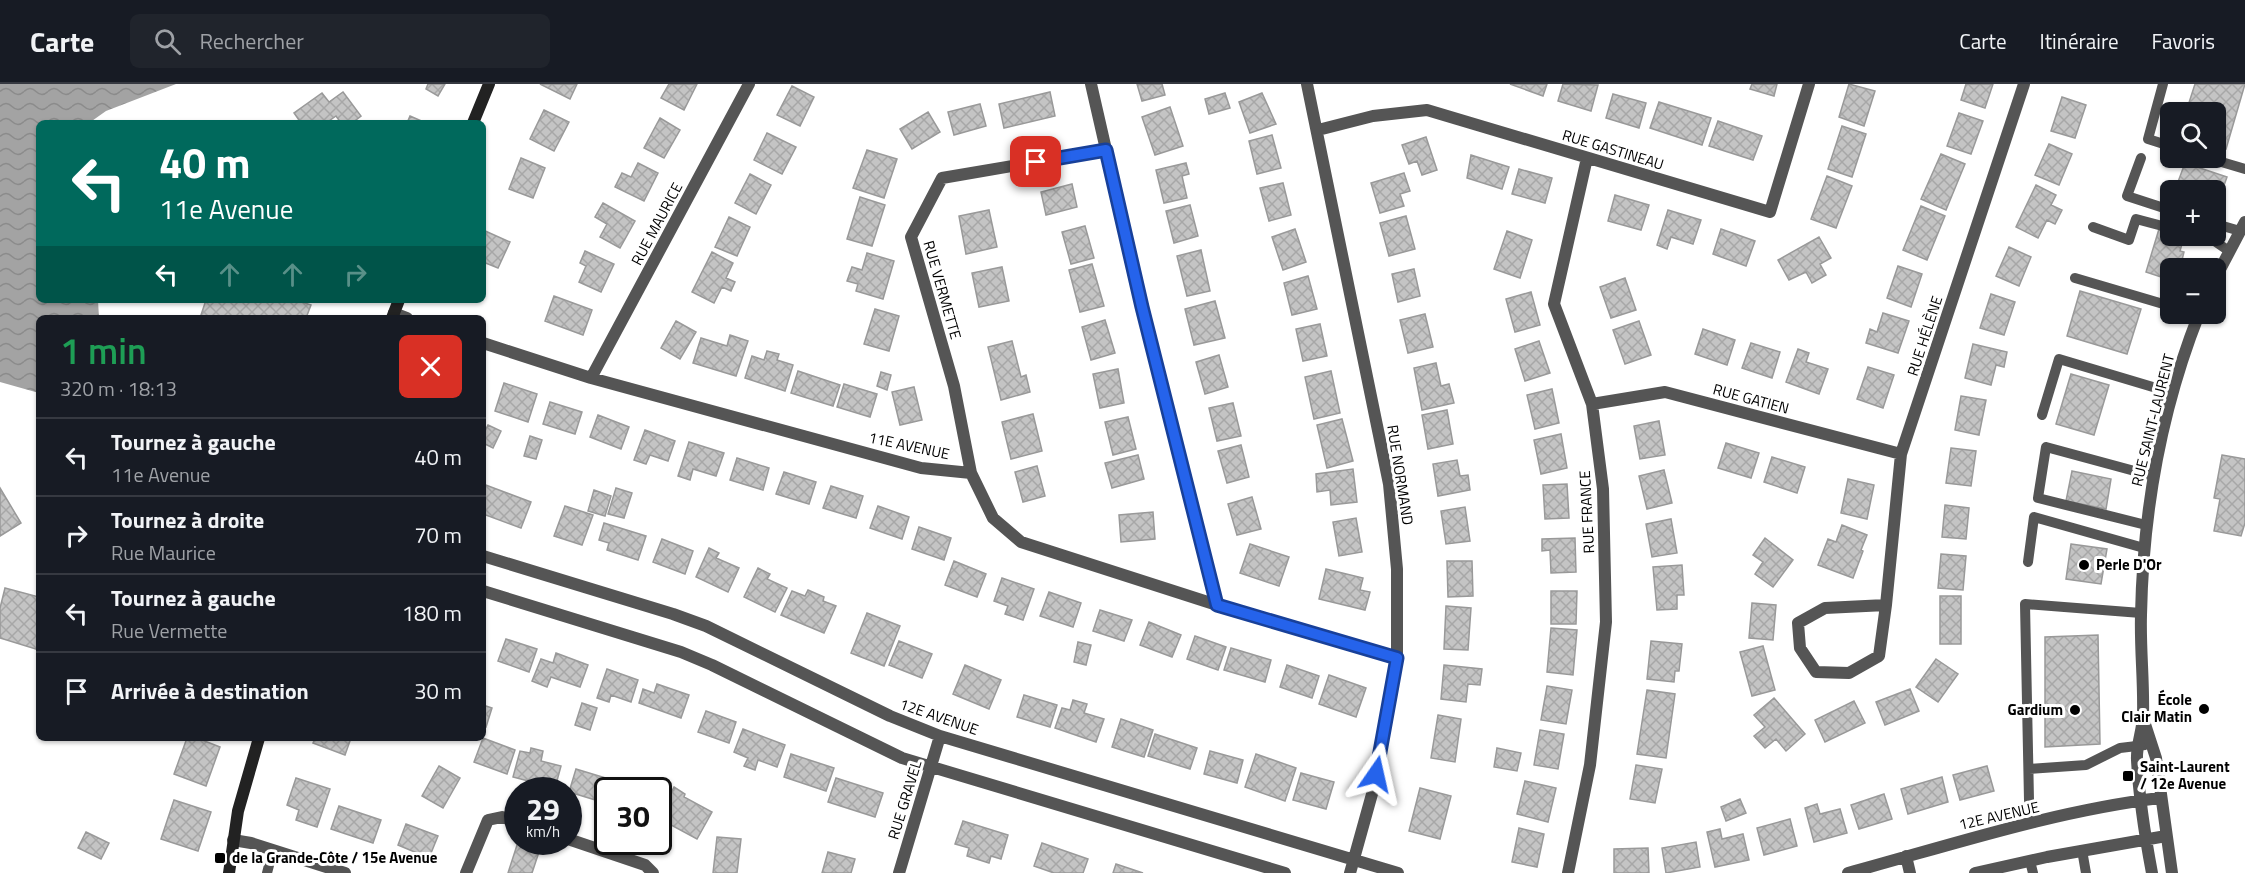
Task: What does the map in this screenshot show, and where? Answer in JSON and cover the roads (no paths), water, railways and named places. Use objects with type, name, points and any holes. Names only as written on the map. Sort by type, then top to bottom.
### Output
[{"type":"main road","points":[[474,120],[489,84]]},
{"type":"main road","points":[[229,873],[238,811],[258,741]]},
{"type":"street","name":"RUE MAURICE","points":[[591,378],[748,84]]},
{"type":"street","points":[[1091,84],[1142,307],[1217,605]]},
{"type":"street","name":"RUE NORMAND","points":[[1307,84],[1389,484],[1397,569],[1397,658],[1372,794],[1350,873]]},
{"type":"street","name":"RUE GASTINEAU","points":[[1318,130],[1373,116],[1427,110],[1770,212],[1809,84]]},
{"type":"street","name":"RUE HÉLÈNE","points":[[1886,605],[1825,608],[1798,622],[1800,648],[1816,672],[1849,673],[1879,656],[1886,605],[1901,454],[2024,84]]},
{"type":"street","name":"RUE VERMETTE","points":[[971,473],[954,386],[911,237],[942,178],[1106,150]]},
{"type":"street","name":"RUE FRANCE","points":[[1568,873],[1590,765],[1606,622],[1603,489],[1592,404],[1554,304],[1587,158]]},
{"type":"street","points":[[2226,258],[2242,226]]},
{"type":"street","name":"RUE SAINT-LAURENT","points":[[2152,873],[2137,758],[2145,745],[2141,613],[2144,548],[2153,476],[2173,393],[2194,324]]},
{"type":"street","name":"11E AVENUE","points":[[486,344],[591,378],[921,468],[971,473]]},
{"type":"street","name":"RUE GATIEN","points":[[1592,404],[1665,392],[1901,454]]},
{"type":"street","points":[[971,473],[993,518],[1022,542],[1217,605],[1397,658]]},
{"type":"street","name":"12E AVENUE","points":[[486,557],[673,614],[706,627],[890,716],[940,736],[1398,873]]},
{"type":"street","points":[[486,592],[681,651],[902,758],[1285,873]]},
{"type":"street","name":"RUE GRAVEL","points":[[900,873],[940,736]]},
{"type":"street","name":"RUE SAINT-LAURENT","points":[[2145,745],[2156,758],[2172,873]]},
{"type":"street","name":"12E AVENUE","points":[[1848,873],[1977,836],[2160,798]]},
{"type":"street","points":[[466,873],[488,820],[504,818]]},
{"type":"street","points":[[1975,873],[2032,867],[2082,850],[2166,836]]},
{"type":"street","points":[[233,840],[345,873]]},
{"type":"street","points":[[582,844],[645,865],[653,873]]},
{"type":"street","points":[[1905,856],[1910,873]]},
{"type":"lane","points":[[2160,143],[2148,139],[2163,84]]},
{"type":"lane","points":[[2141,158],[2127,196],[2160,207]]},
{"type":"lane","points":[[2226,162],[2244,167]]},
{"type":"lane","points":[[2093,227],[2129,240],[2136,219],[2160,225]]},
{"type":"lane","points":[[2226,225],[2242,226]]},
{"type":"lane","points":[[2222,246],[2229,251]]},
{"type":"lane","points":[[2075,278],[2160,303]]},
{"type":"lane","points":[[2042,415],[2059,359],[2173,393]]},
{"type":"lane","points":[[2146,525],[2038,498],[2046,447],[2153,476]]},
{"type":"lane","points":[[2028,562],[2034,517],[2144,548]]},
{"type":"lane","points":[[2033,823],[2029,800],[2025,604],[2141,613]]},
{"type":"lane","points":[[2029,769],[2086,765],[2120,748],[2145,745]]},
{"type":"lane","points":[[267,873],[273,850]]},
{"type":"lane","points":[[2082,850],[2086,873]]},
{"type":"water","points":[[0,84],[176,84],[106,111],[93,120],[36,120],[36,303],[98,303],[99,315],[36,315],[36,392],[0,382]]},
{"type":"place","name":"Perle D'Or","points":[[2084,565]]},
{"type":"place","name":"École Clair Matin","points":[[2204,709]]},
{"type":"place","name":"Gardium","points":[[2075,710]]},
{"type":"place","name":"Saint-Laurent / 12e Avenue","points":[[2128,776]]},
{"type":"place","name":"de la Grande-Côte / 15e Avenue","points":[[220,858]]}]
